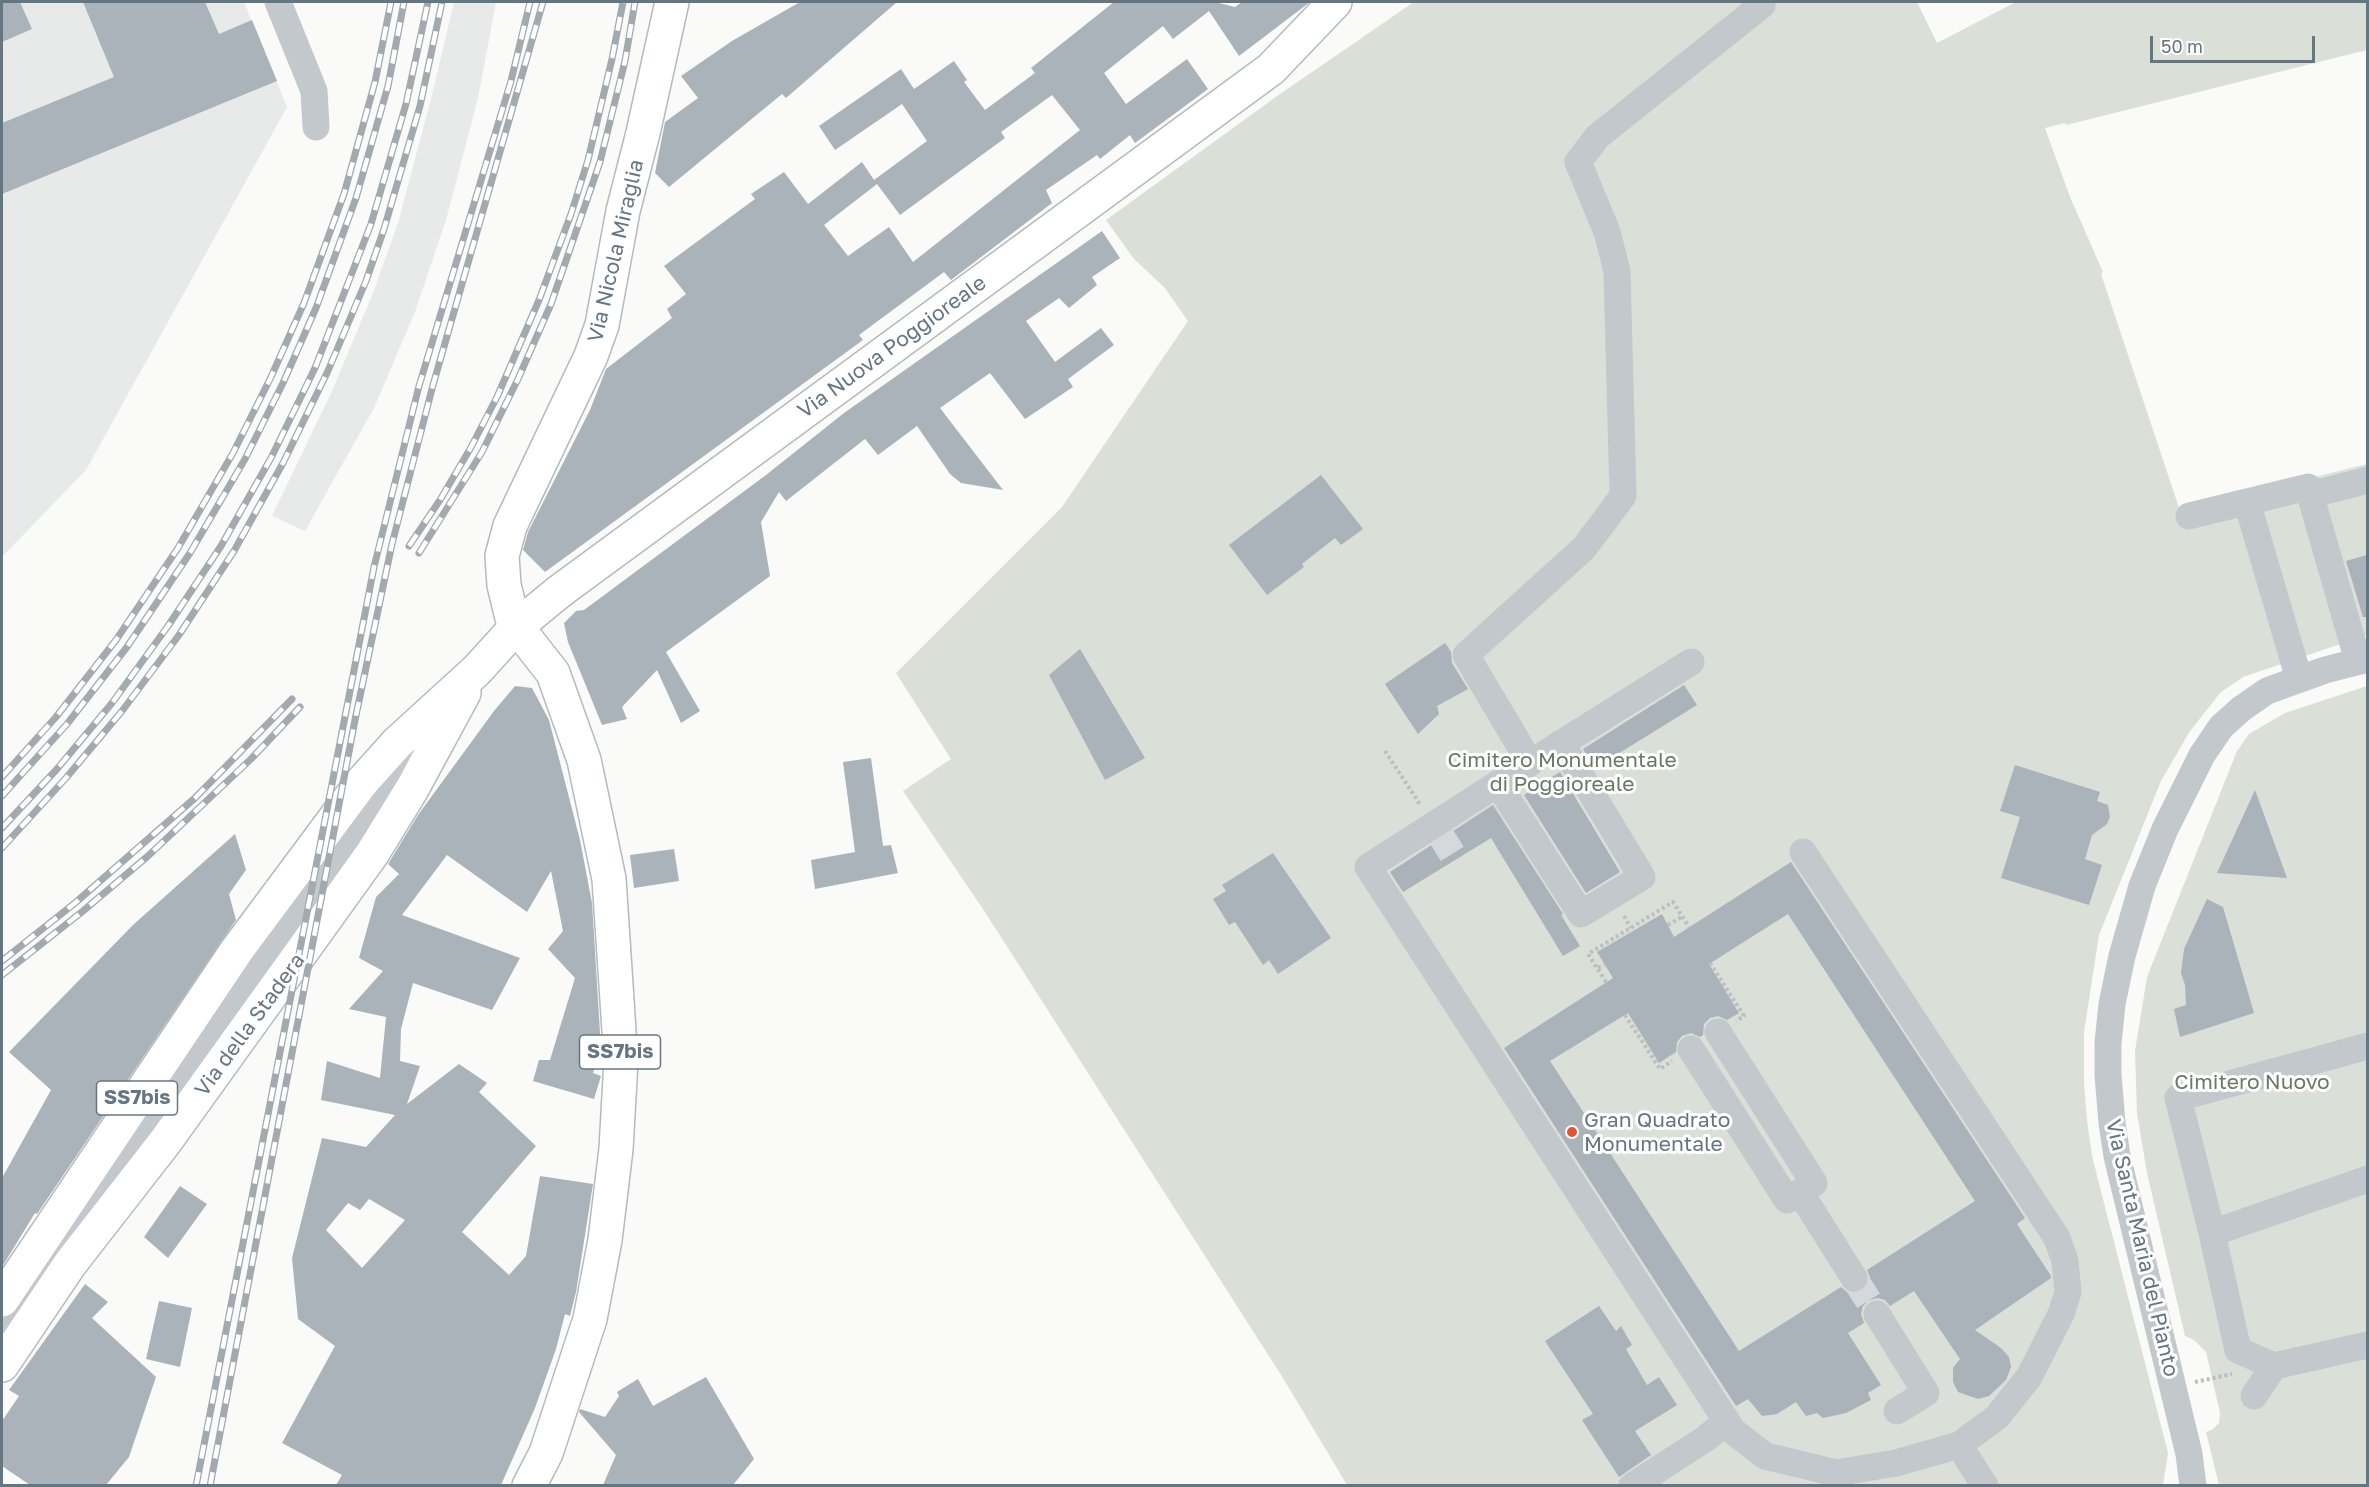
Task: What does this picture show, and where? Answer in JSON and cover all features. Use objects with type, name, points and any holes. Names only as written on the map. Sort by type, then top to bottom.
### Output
[{"type":"main road","name":"Via Nicola Miraglia","points":[[516,627],[504,585],[502,556],[504,543],[591,356],[602,325],[623,211],[644,134],[672,2]]},
{"type":"main road","name":"Via Nuova Poggioreale","points":[[516,627],[560,591],[1271,69],[1335,2]]},
{"type":"main road","name":"Via della Stadera","points":[[2,1300],[237,950],[362,782],[397,743],[477,670],[516,627]]},
{"type":"main road","name":"SS7bis","points":[[516,627],[553,673],[584,760],[609,879],[621,1061],[616,1149],[605,1240],[590,1319],[546,1453],[529,1485]]},
{"type":"main road","name":"Via della Stadera","points":[[2,1365],[70,1264],[165,1142],[372,854],[412,789],[477,670]]},
{"type":"street","points":[[278,2],[314,91],[315,127]]},
{"type":"street","points":[[1530,763],[1466,655],[1584,548],[1623,496],[1617,271],[1607,232],[1578,162],[1597,137],[1762,5],[1762,2]]},
{"type":"street","points":[[2310,495],[2367,480]]},
{"type":"street","points":[[2189,516],[2308,487],[2362,660]]},
{"type":"street","points":[[2247,502],[2299,679]]},
{"type":"street","name":"Via Santa Maria del Pianto","points":[[2193,1485],[2189,1454],[2116,1156],[2108,1075],[2112,1004],[2122,956],[2142,886],[2177,801],[2202,755],[2221,727],[2241,709],[2267,691],[2362,660]]},
{"type":"street","points":[[1692,662],[1497,784],[1436,829],[1368,867],[1733,1431],[1765,1455],[1836,1473],[1896,1463],[1959,1445],[1997,1417],[2029,1377],[2061,1314],[2068,1292],[2065,1261],[2057,1238],[1803,852]]},
{"type":"street","points":[[2,1331],[365,819],[477,670]]},
{"type":"street","points":[[1497,784],[1581,914],[1642,877],[1560,744]]},
{"type":"street","points":[[1691,1049],[1787,1200],[1814,1184],[1718,1032]]},
{"type":"street","points":[[2367,1046],[2178,1098],[2212,1233],[2238,1350],[2274,1366],[2367,1345]]},
{"type":"street","points":[[2212,1233],[2367,1179]]},
{"type":"street","points":[[1800,1192],[1854,1278]]},
{"type":"street","points":[[38,1247],[79,1221]]},
{"type":"street","points":[[70,1264],[79,1221]]},
{"type":"street","points":[[1877,1314],[1926,1393],[1896,1411]]},
{"type":"street","points":[[2254,1396],[2274,1366]]},
{"type":"street","points":[[1632,1485],[1705,1439],[1727,1421]]},
{"type":"street","points":[[1959,1445],[1984,1485]]},
{"type":"path","points":[[1385,752],[1436,829]]},
{"type":"path","points":[[1606,982],[1588,954],[1673,902],[1689,927]]},
{"type":"path","points":[[1668,925],[1682,917]]},
{"type":"path","points":[[1598,969],[1604,965]]},
{"type":"path","points":[[2173,1386],[2274,1366]]},
{"type":"shaded area","points":[[2,2],[244,2],[287,107],[86,470],[2,557]]},
{"type":"shaded area","points":[[454,2],[496,2],[478,98],[446,220],[415,312],[374,408],[305,531],[272,516],[332,391],[373,293],[398,223]]},
{"type":"green space","name":"Cimitero Monumentale di Poggioreale","points":[[1414,2],[1917,2],[1937,43],[2016,2],[2367,2],[2367,50],[2066,125],[2065,123],[2045,128],[2070,197],[2103,272],[2101,274],[2180,511],[2367,464],[2367,635],[2243,677],[2221,692],[2190,731],[2161,781],[2099,935],[2084,1032],[2087,1120],[2092,1156],[2168,1453],[2163,1485],[1347,1485],[1283,1378],[985,912],[903,791],[951,759],[896,673],[1062,507],[1188,321],[1164,287],[1134,259],[1106,220],[1280,94]]},
{"type":"green space","name":"Cimitero Nuovo","points":[[2367,686],[2367,1485],[2219,1485],[2206,1432],[2219,1423],[2220,1413],[2206,1352],[2194,1340],[2185,1336],[2147,1173],[2137,1113],[2135,1051],[2147,977],[2237,751],[2249,734],[2285,713]]},
{"type":"building","points":[[2,2],[20,2],[32,29],[2,42]]},
{"type":"building","points":[[83,2],[205,2],[219,34],[252,20],[277,81],[2,194],[2,123],[114,77]]},
{"type":"building","points":[[800,2],[897,2],[786,98],[782,94],[669,187],[655,173],[665,122],[698,98],[681,76],[732,41]]},
{"type":"building","points":[[1114,2],[1221,2],[1219,3],[1235,7],[1242,2],[1310,2],[1239,56],[1209,11],[1173,39],[1163,26],[1104,73],[1126,104],[1187,59],[1208,89],[1135,143],[1130,135],[1100,159],[1097,155],[1046,190],[1052,203],[951,280],[944,272],[859,335],[863,340],[545,572],[523,550],[528,532],[590,410],[606,369],[672,318],[667,309],[686,294],[664,266],[755,199],[751,194],[784,172],[808,204],[862,162],[874,180],[927,141],[902,104],[835,150],[819,126],[901,69],[914,89],[954,61],[967,80],[964,82],[985,110],[1035,73],[1031,68]],"holes":[[[1052,95],[1080,130],[913,262],[889,227],[848,256],[824,225],[877,184],[900,215],[1005,138],[1001,132]]]},
{"type":"building","points":[[1102,231],[1120,258],[1092,277],[1097,285],[1069,308],[1059,298],[1026,321],[1055,362],[1101,328],[1114,345],[1068,379],[1073,387],[1025,419],[990,373],[940,408],[1003,490],[961,483],[950,474],[917,426],[878,455],[865,439],[786,501],[779,492],[761,522],[770,576],[666,652],[700,711],[681,723],[657,670],[622,707],[627,719],[602,725],[568,642],[564,623],[576,611],[584,610],[766,475],[844,413]]},
{"type":"building","points":[[1321,475],[1363,529],[1341,545],[1335,538],[1302,564],[1304,567],[1267,595],[1229,545]]},
{"type":"building","points":[[2367,555],[2367,617],[2363,617],[2346,561]]},
{"type":"building","points":[[1445,643],[1451,652],[1452,663],[1468,689],[1437,706],[1439,714],[1418,734],[1385,684]]},
{"type":"building","points":[[1080,649],[1145,758],[1105,780],[1049,675]]},
{"type":"building","points":[[1684,685],[1697,705],[1595,768],[1583,749]]},
{"type":"building","points":[[515,686],[532,688],[549,720],[580,840],[592,903],[601,1049],[593,1073],[601,1076],[594,1099],[533,1081],[539,1060],[550,1060],[575,978],[548,949],[563,931],[551,871],[527,912],[447,855],[402,915],[520,958],[492,1010],[413,983],[401,1029],[400,1061],[420,1066],[407,1104],[459,1064],[487,1083],[479,1092],[536,1146],[462,1232],[509,1275],[526,1256],[540,1176],[593,1184],[576,1292],[570,1316],[565,1314],[556,1349],[535,1408],[501,1485],[336,1485],[342,1475],[282,1443],[335,1346],[298,1319],[292,1258],[322,1138],[366,1147],[395,1115],[321,1100],[327,1061],[380,1078],[386,1017],[349,1009],[383,971],[359,958],[376,897],[399,874],[388,864],[418,815]],"holes":[[[369,1199],[405,1220],[362,1268],[326,1230],[348,1203],[360,1210]]]},
{"type":"building","points":[[871,758],[883,846],[891,845],[898,873],[815,889],[811,860],[855,852],[843,762]]},
{"type":"building","points":[[2015,765],[2100,792],[2097,801],[2108,805],[2110,817],[2107,824],[2092,835],[2085,859],[2102,865],[2089,905],[2001,878],[2020,817],[2000,811]]},
{"type":"building","points":[[1560,772],[1620,872],[1586,893],[1524,795]]},
{"type":"building","points":[[2255,790],[2287,878],[2217,873]]},
{"type":"building","points":[[1493,805],[1563,914],[1561,915],[1580,946],[1563,956],[1491,838],[1403,892],[1390,872]]},
{"type":"building","points":[[235,834],[246,870],[229,894],[236,920],[37,1214],[35,1213],[2,1267],[2,1178],[51,1090],[9,1052],[133,925]]},
{"type":"building","points":[[674,849],[679,881],[634,888],[630,855]]},
{"type":"building","points":[[1273,853],[1331,938],[1278,974],[1269,960],[1263,965],[1235,922],[1229,925],[1213,899],[1226,891],[1222,885]]},
{"type":"building","name":"Gran Quadrato Monumentale","points":[[1791,862],[2025,1218],[2017,1224],[2051,1276],[1975,1330],[2001,1348],[2009,1357],[2011,1367],[2006,1380],[1989,1396],[1978,1399],[1958,1392],[1953,1382],[1953,1368],[1960,1359],[1914,1291],[1890,1306],[1885,1300],[1877,1298],[1868,1301],[1863,1306],[1861,1314],[1864,1323],[1848,1333],[1881,1385],[1868,1393],[1871,1400],[1846,1413],[1823,1418],[1817,1413],[1806,1416],[1796,1402],[1777,1414],[1762,1416],[1748,1399],[1736,1406],[1504,1048],[1613,978],[1597,952],[1662,914],[1674,937]],"holes":[[[1788,914],[1975,1201],[1867,1270],[1870,1277],[1868,1285],[1862,1292],[1854,1294],[1841,1287],[1739,1351],[1550,1061],[1628,1013],[1659,1063],[1676,1052],[1677,1042],[1682,1036],[1691,1033],[1700,1037],[1703,1035],[1704,1024],[1710,1018],[1718,1016],[1727,1020],[1739,1013],[1709,964]]]},
{"type":"building","points":[[2207,899],[2223,907],[2254,1013],[2180,1037],[2174,1009],[2186,1005],[2185,985],[2181,973],[2184,949]]},
{"type":"building","points":[[180,1186],[207,1204],[168,1258],[144,1237]]},
{"type":"building","points":[[85,1284],[108,1302],[92,1318],[156,1377],[129,1457],[106,1485],[30,1485],[2,1466],[2,1421],[19,1396],[9,1390]]},
{"type":"building","points":[[159,1301],[192,1308],[180,1367],[146,1359]]},
{"type":"building","points":[[1599,1306],[1616,1331],[1621,1326],[1632,1345],[1626,1349],[1647,1385],[1659,1377],[1677,1405],[1635,1431],[1651,1455],[1619,1477],[1582,1420],[1593,1414],[1545,1341]]},
{"type":"building","points":[[706,1377],[754,1459],[733,1485],[603,1485],[616,1455],[579,1412],[580,1409],[605,1417],[619,1396],[617,1392],[638,1379],[653,1406]]},
{"type":"tunnel","points":[[1438,831],[1456,860]]},
{"type":"tunnel","points":[[1854,1278],[1877,1314]]},
{"type":"railway","points":[[2,777],[56,717],[116,640],[178,548],[233,453],[271,377],[304,303],[344,194],[375,82],[391,2]]},
{"type":"railway","points":[[2,796],[67,724],[127,647],[190,553],[245,459],[283,383],[316,308],[356,198],[388,86],[404,2]]},
{"type":"railway","points":[[2,828],[57,769],[112,703],[168,626],[221,546],[271,458],[315,368],[371,224],[406,104],[428,2]]},
{"type":"railway","points":[[2,848],[66,778],[122,711],[179,635],[234,551],[283,463],[327,373],[366,281],[384,229],[420,106],[442,2]]},
{"type":"railway","points":[[196,1486],[374,567],[419,386],[511,81],[530,2]]},
{"type":"railway","points":[[210,1486],[355,720],[392,544],[433,385],[543,2]]},
{"type":"railway","points":[[409,546],[470,449],[497,397],[539,300],[588,160],[623,2]]},
{"type":"railway","points":[[419,553],[482,452],[551,304],[600,162],[625,61],[635,2]]},
{"type":"railway","points":[[2,961],[75,903],[195,798],[292,699]]},
{"type":"railway","points":[[2,975],[148,856],[251,759],[300,707]]},
{"type":"place","name":"Gran Quadrato Monumentale","points":[[1572,1132]]}]
